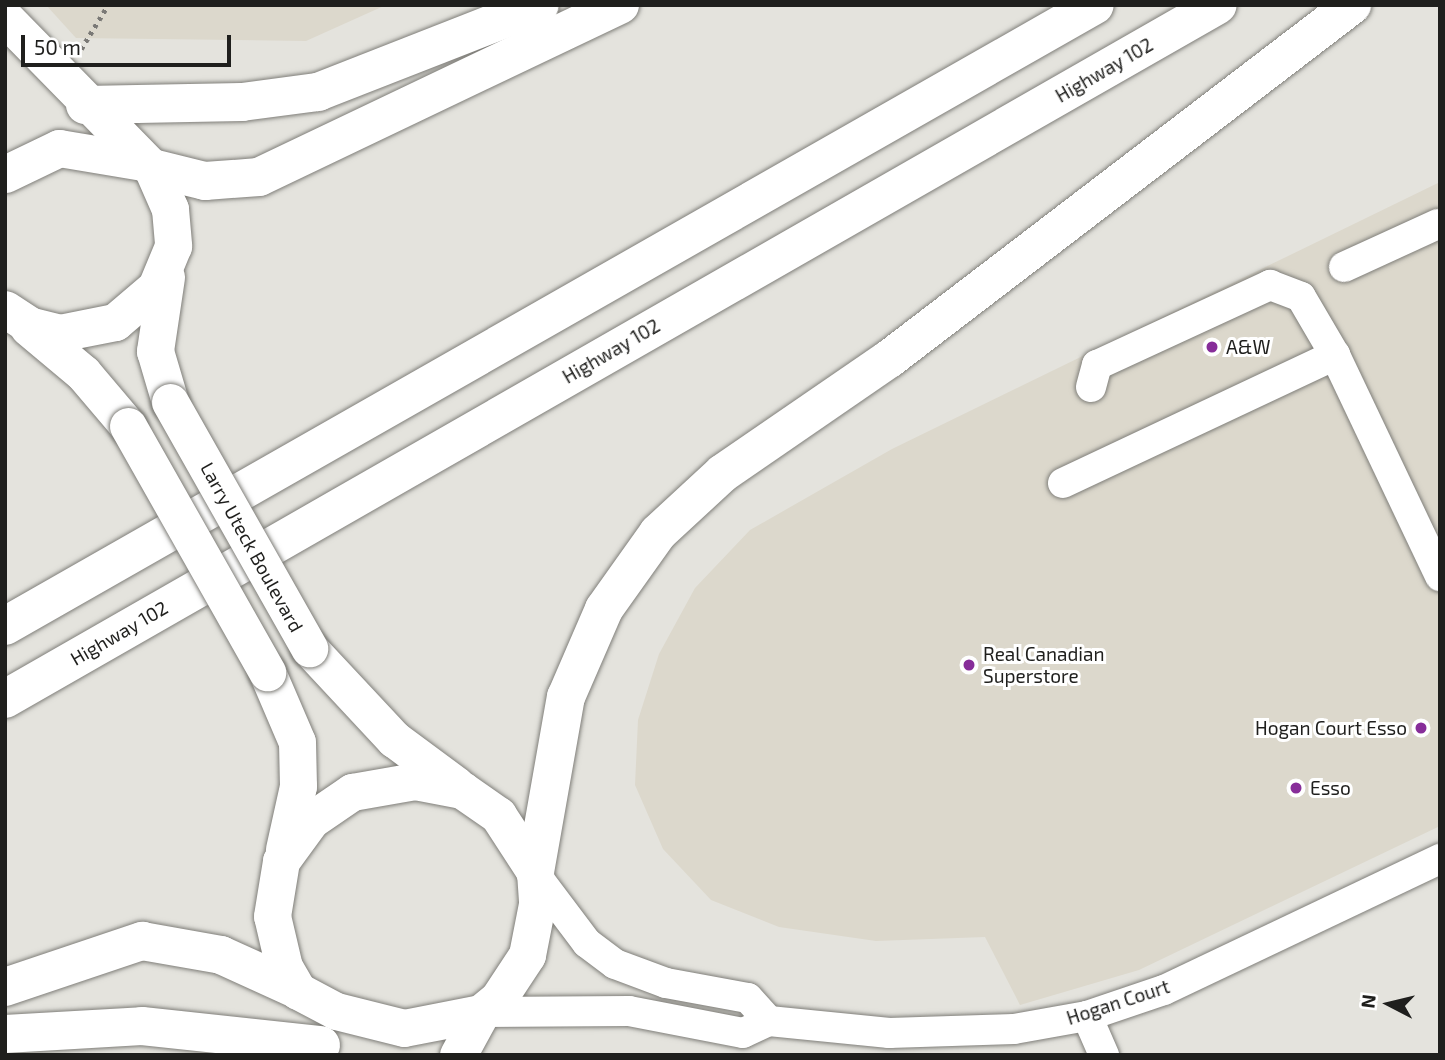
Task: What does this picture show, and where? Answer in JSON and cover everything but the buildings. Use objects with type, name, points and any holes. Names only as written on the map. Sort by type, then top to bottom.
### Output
[{"type":"highway","points":[[85,105],[242,102],[318,92],[540,5]]},
{"type":"highway","points":[[150,166],[205,181],[259,177],[620,5]]},
{"type":"highway","points":[[5,626],[1095,5]]},
{"type":"highway","name":"Highway 102","points":[[5,699],[1218,5]]},
{"type":"highway","points":[[535,873],[566,697],[604,609],[658,533],[723,473],[889,359],[1352,5]]},
{"type":"highway","points":[[5,987],[142,941],[210,951],[297,990]]},
{"type":"highway","points":[[5,1034],[142,1026],[323,1050]]},
{"type":"main road","points":[[5,18],[85,105],[150,166],[170,209],[173,246],[156,287],[115,322],[61,333],[12,314]]},
{"type":"main road","points":[[5,174],[59,148],[107,151],[150,166]]},
{"type":"main road","name":"Larry Uteck Boulevard","points":[[173,246],[155,336],[170,402],[309,648],[394,739],[463,790],[514,833],[535,873]]},
{"type":"main road","points":[[12,314],[83,373],[128,426],[267,673],[293,732],[299,763],[272,916],[297,990],[323,1050]]},
{"type":"main road","points":[[281,861],[311,820],[352,792],[415,781],[463,790]]},
{"type":"main road","points":[[458,1055],[482,1012],[527,955],[536,920],[535,873]]},
{"type":"main road","points":[[297,990],[383,1026],[429,1026],[482,1012]]},
{"type":"street","points":[[1344,267],[1439,225]]},
{"type":"street","points":[[1091,387],[1097,365],[1270,285],[1301,297],[1329,345],[1440,576]]},
{"type":"street","points":[[1063,483],[1329,345]]},
{"type":"street","name":"Hogan Court","points":[[482,1012],[629,1011],[743,1033],[769,1021],[889,1033],[1014,1029],[1087,1016],[1164,990],[1440,859]]},
{"type":"street","points":[[535,873],[587,943],[615,964],[666,983],[748,998],[769,1021]]},
{"type":"street","points":[[1087,1016],[1104,1055]]},
{"type":"path","points":[[77,55],[108,5]]},
{"type":"shaded area","points":[[46,5],[386,5],[306,41],[76,38]]},
{"type":"shaded area","points":[[1440,182],[1440,826],[1139,970],[1020,1005],[985,937],[876,941],[779,927],[711,900],[663,849],[635,785],[638,720],[659,654],[695,588],[750,530],[892,449]]},
{"type":"place","name":"A&W","points":[[1212,347]]},
{"type":"place","name":"Real Canadian Superstore","points":[[969,665]]},
{"type":"place","name":"Hogan Court Esso","points":[[1421,728]]},
{"type":"place","name":"Esso","points":[[1296,788]]}]
